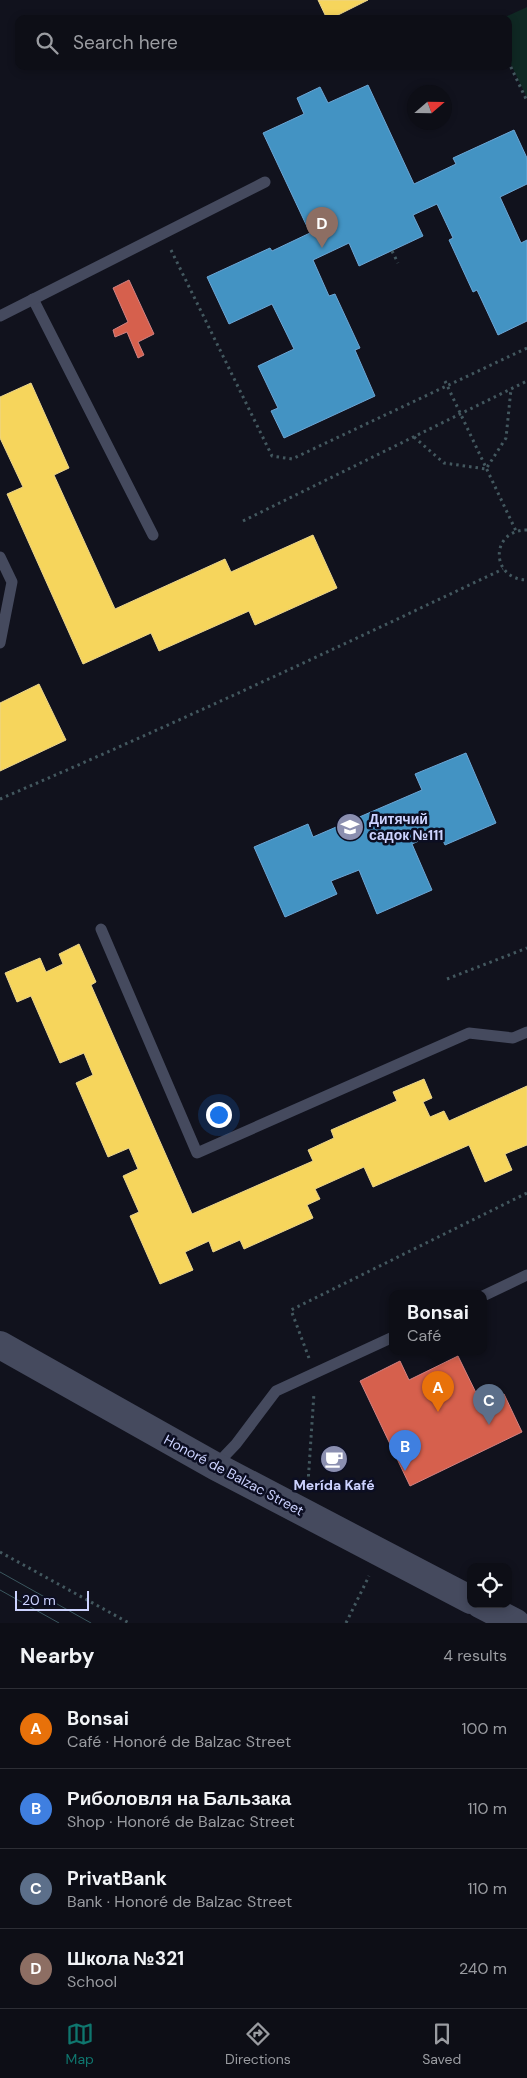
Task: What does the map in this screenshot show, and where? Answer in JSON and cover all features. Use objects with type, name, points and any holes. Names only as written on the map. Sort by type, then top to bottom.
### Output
[{"type":"street","name":"Honoré de Balzac Street","points":[[0,1345],[216,1466],[467,1598]]},
{"type":"street","points":[[488,1608],[516,1623]]},
{"type":"lane","points":[[0,316],[265,182]]},
{"type":"lane","points":[[33,299],[153,535]]},
{"type":"lane","points":[[0,557],[12,582],[0,643]]},
{"type":"lane","points":[[100,929],[197,1153],[470,1032],[513,1038],[527,1032]]},
{"type":"lane","points":[[487,1294],[527,1275]]},
{"type":"lane","points":[[216,1466],[236,1444],[276,1391],[389,1339]]},
{"type":"path","points":[[512,69],[527,101]]},
{"type":"path","points":[[163,234],[272,456],[292,459],[527,348]]},
{"type":"path","points":[[392,251],[398,264]]},
{"type":"path","points":[[445,381],[516,531]]},
{"type":"path","points":[[243,521],[527,381]]},
{"type":"path","points":[[486,469],[506,438],[511,389]]},
{"type":"path","points":[[414,436],[444,463],[486,469]]},
{"type":"path","points":[[527,530],[516,531],[507,536],[499,552],[503,569],[509,575],[519,580],[527,580]]},
{"type":"path","points":[[0,799],[110,752],[312,660],[503,569]]},
{"type":"path","points":[[447,979],[527,948]]},
{"type":"path","points":[[308,1483],[315,1373],[291,1310],[527,1193]]},
{"type":"path","points":[[0,1552],[129,1623]]},
{"type":"path","points":[[346,1623],[371,1571]]},
{"type":"green space","points":[[527,7],[527,98],[512,66],[512,15],[510,15]]},
{"type":"building: Homes","points":[[318,0],[368,0],[338,15],[325,15]]},
{"type":"building: Homes","points":[[31,383],[69,468],[54,475],[115,609],[225,559],[231,572],[313,535],[337,588],[255,625],[249,611],[159,651],[151,633],[83,664],[7,494],[23,487],[0,438],[0,397]]},
{"type":"building: Homes","points":[[39,684],[66,740],[0,771],[0,703]]},
{"type":"building: Homes","points":[[79,944],[96,982],[91,985],[192,1214],[313,1161],[308,1150],[334,1138],[331,1130],[397,1101],[393,1092],[424,1079],[432,1098],[423,1102],[430,1117],[444,1111],[449,1121],[527,1086],[527,1145],[505,1154],[512,1170],[485,1182],[469,1145],[373,1187],[364,1167],[315,1189],[320,1199],[307,1205],[313,1218],[244,1249],[240,1240],[213,1252],[209,1241],[185,1252],[193,1270],[160,1284],[130,1216],[139,1212],[123,1176],[138,1169],[129,1148],[108,1157],[76,1083],[93,1075],[84,1053],[60,1063],[31,996],[17,1002],[5,973],[40,958],[46,972],[63,964],[59,954]]},
{"type":"building: Shops","points":[[129,280],[154,334],[138,342],[144,355],[138,358],[127,332],[115,337],[113,330],[128,322],[113,288]]},
{"type":"building: Shops","points":[[458,1356],[482,1405],[504,1394],[522,1432],[410,1486],[360,1381],[400,1361],[409,1380]]},
{"type":"building: Schools","points":[[368,85],[414,184],[456,164],[453,158],[514,130],[527,158],[527,184],[500,197],[521,243],[527,240],[527,321],[498,335],[477,290],[473,292],[449,240],[453,238],[437,204],[413,215],[423,236],[359,266],[349,243],[313,260],[329,296],[335,294],[360,348],[355,350],[375,396],[284,438],[271,411],[278,408],[258,366],[294,349],[272,304],[229,324],[207,277],[270,248],[272,251],[310,233],[263,133],[304,114],[297,98],[320,87],[328,103]]},
{"type":"building: Schools","points":[[466,753],[496,823],[445,845],[439,832],[412,844],[432,890],[377,914],[359,870],[331,881],[337,894],[285,917],[254,847],[308,824],[313,837],[422,790],[415,774]]},
{"type":"tram line","points":[[0,1572],[91,1623]]},
{"type":"tram line","points":[[0,1590],[59,1623]]},
{"type":"place","name":"Школа №321","points":[[322,248]]},
{"type":"place","name":"Дитячий садок №111","points":[[350,827]]},
{"type":"place","name":"Bonsai","points":[[438,1412]]},
{"type":"place","name":"PrivatBank","points":[[489,1425]]},
{"type":"place","name":"Merída Kafé","points":[[334,1459]]},
{"type":"place","name":"Риболовля на Бальзака","points":[[405,1471]]}]
